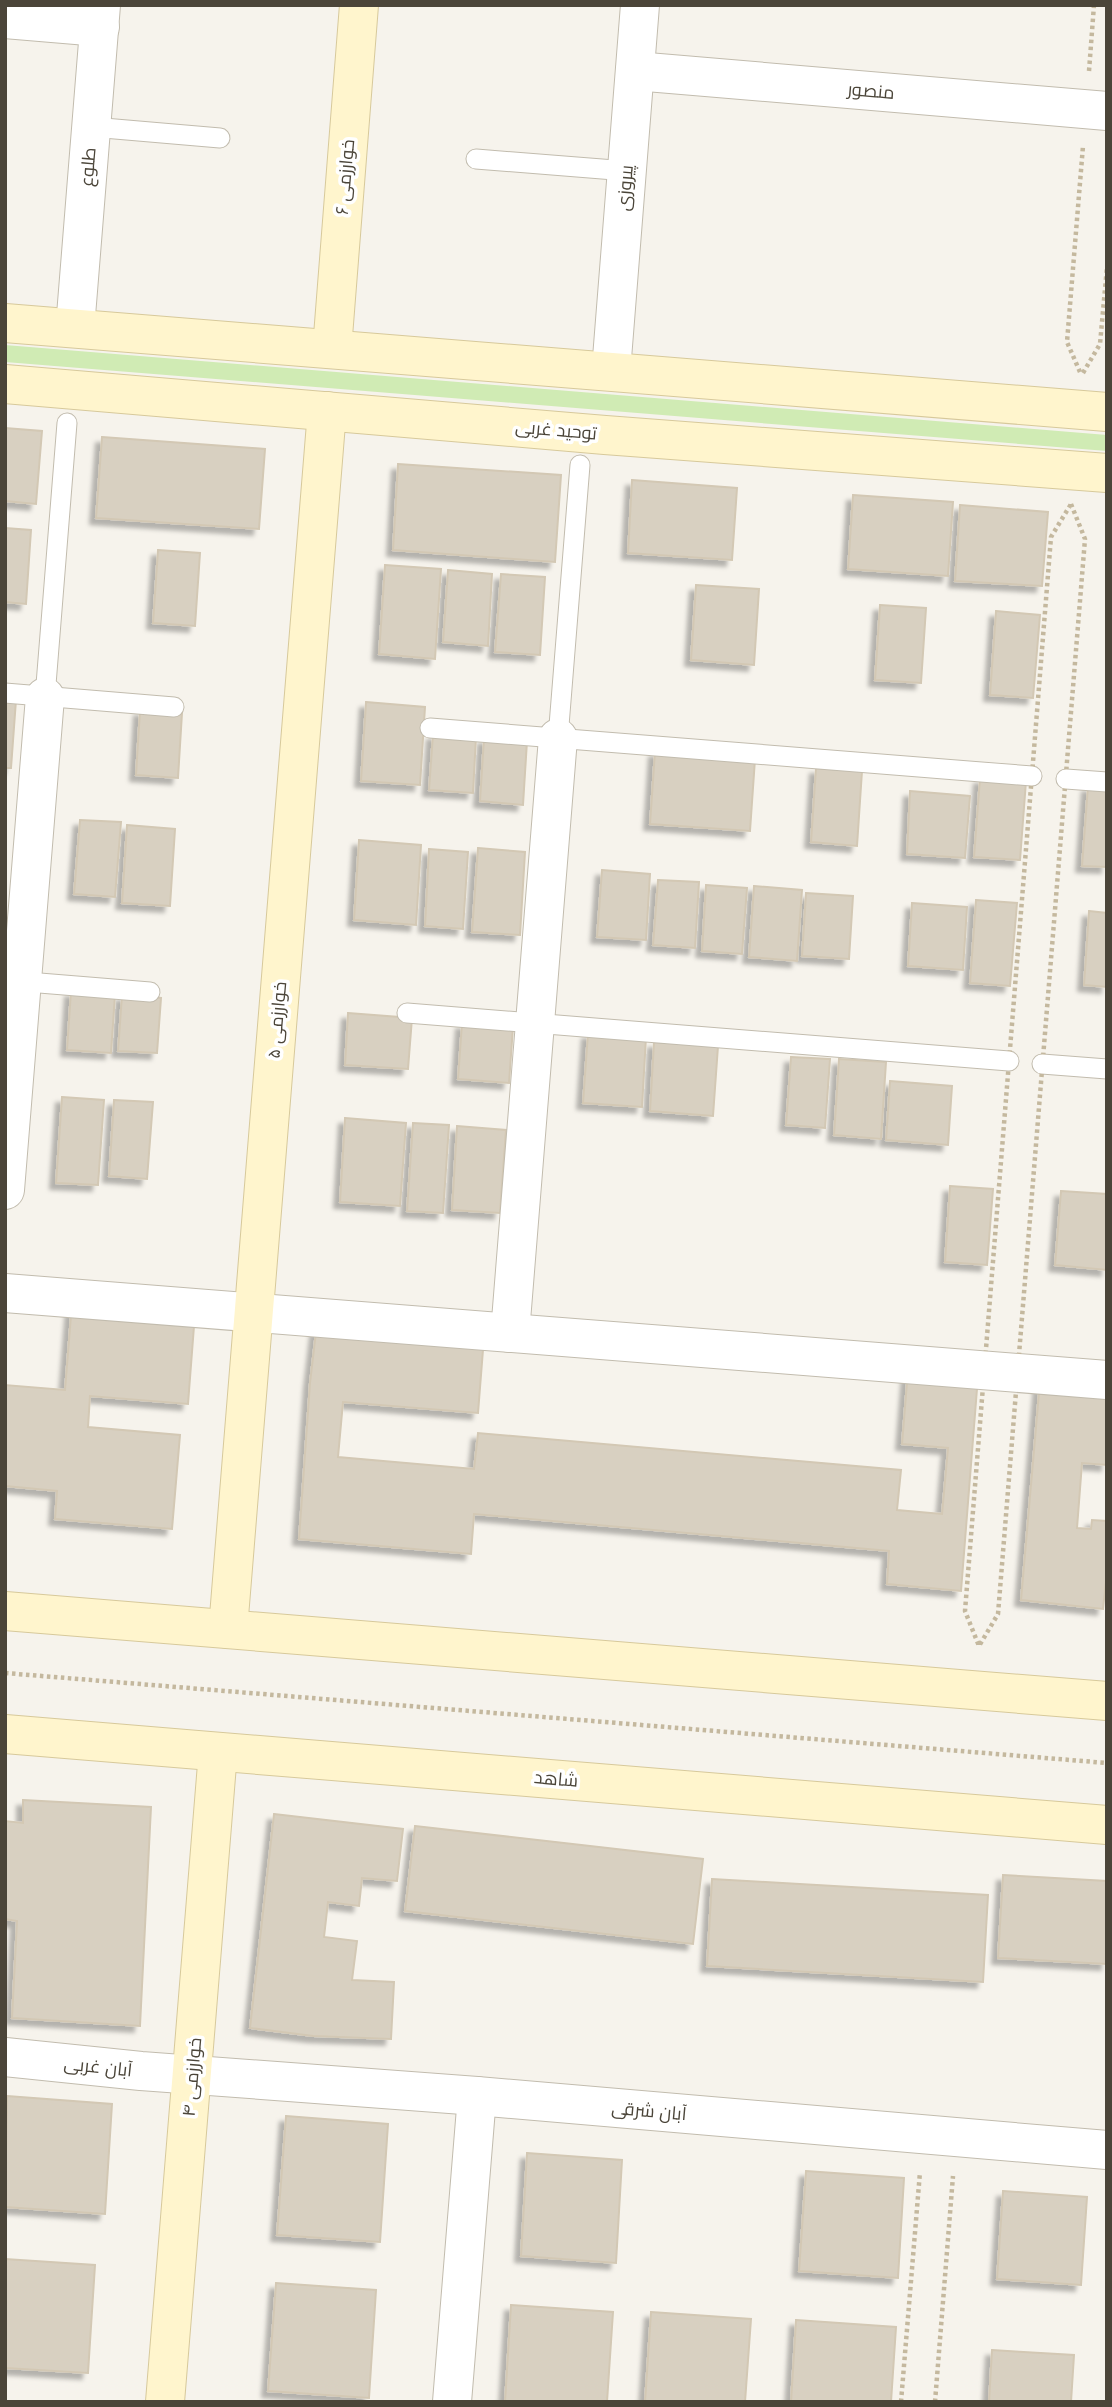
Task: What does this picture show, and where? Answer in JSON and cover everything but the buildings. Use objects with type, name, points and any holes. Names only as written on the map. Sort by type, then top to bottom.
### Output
[{"type":"street","name":"خوارزمی ۶","points":[[332,349],[359,5]]},
{"type":"street","name":"پیروزی","points":[[611,371],[640,5]]},
{"type":"street","points":[[5,19],[100,16]]},
{"type":"street","name":"طلوع","points":[[75,328],[100,16]]},
{"type":"street","name":"منصور","points":[[635,71],[1096,110]]},
{"type":"street","points":[[5,323],[1107,412]]},
{"type":"street","name":"توحید غربی","points":[[5,384],[1107,473]]},
{"type":"street","name":"خوارزمی ۵","points":[[228,1629],[327,411]]},
{"type":"street","points":[[5,1190],[14,981],[45,696]]},
{"type":"street","points":[[510,1333],[558,738]]},
{"type":"street","points":[[5,1293],[1107,1380]]},
{"type":"street","points":[[5,1611],[1107,1701]]},
{"type":"street","name":"شاهد","points":[[5,1734],[1107,1825]]},
{"type":"street","name":"خوارزمی ۴","points":[[165,2402],[218,1752]]},
{"type":"street","name":"آبان غربی","points":[[5,2057],[192,2075]]},
{"type":"street","name":"آبان شرقی","points":[[192,2075],[477,2096],[1107,2150]]},
{"type":"street","points":[[452,2402],[477,2096]]},
{"type":"lane","points":[[92,127],[220,138]]},
{"type":"lane","points":[[476,159],[626,171]]},
{"type":"lane","points":[[45,696],[67,423]]},
{"type":"lane","points":[[558,738],[579,465]]},
{"type":"lane","points":[[5,693],[174,707]]},
{"type":"lane","points":[[430,728],[1032,776]]},
{"type":"lane","points":[[1066,779],[1107,782]]},
{"type":"lane","points":[[14,981],[150,992]]},
{"type":"lane","points":[[407,1013],[1009,1061]]},
{"type":"lane","points":[[1042,1064],[1107,1069]]},
{"type":"path","points":[[1094,5],[1096,110],[1067,342],[1082,376],[1100,344],[1107,267]]},
{"type":"path","points":[[5,1673],[1107,1763]]},
{"type":"path","points":[[901,2402],[920,2169],[939,2137]]},
{"type":"path","points":[[935,2402],[953,2172],[939,2137]]},
{"type":"green space","points":[[5,345],[1107,435],[1107,451],[5,362]]}]
